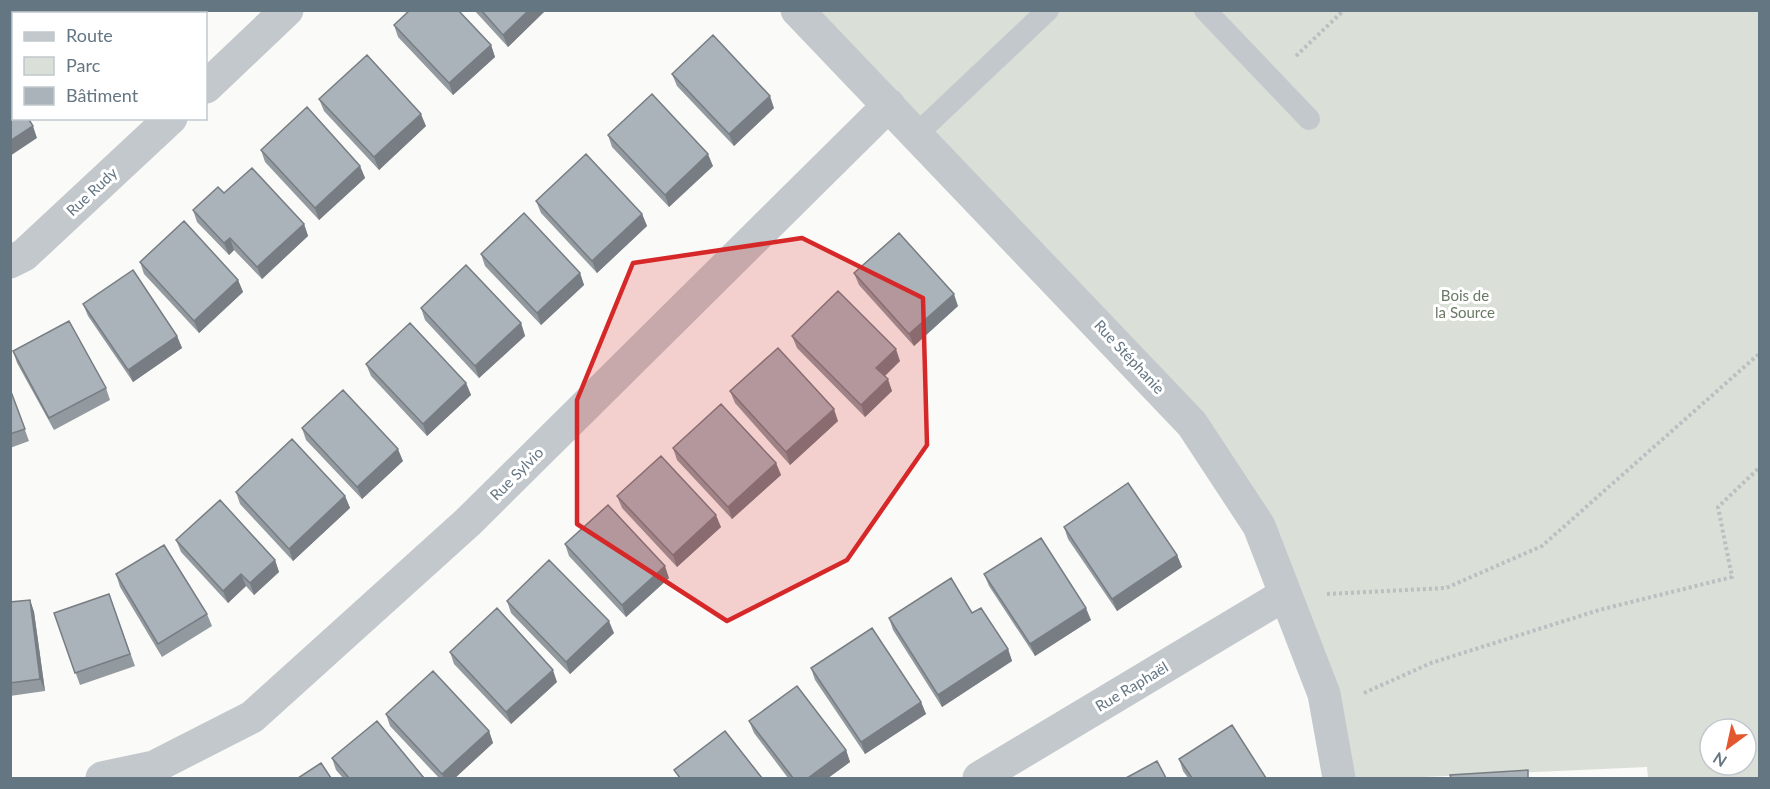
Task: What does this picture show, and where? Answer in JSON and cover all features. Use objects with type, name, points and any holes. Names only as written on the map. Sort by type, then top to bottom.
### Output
[{"type":"street","points":[[207,86],[287,10]]},
{"type":"street","name":"Rue Stéphanie","points":[[797,10],[1192,424],[1259,526],[1324,694],[1339,778]]},
{"type":"street","name":"Rue Sylvio","points":[[102,778],[154,767],[252,717],[468,522],[889,105]]},
{"type":"street","name":"Rue Rudy","points":[[10,262],[24,255],[169,120]]},
{"type":"street","name":"Rue Raphaël","points":[[979,778],[1284,595]]},
{"type":"lane","points":[[917,134],[1048,10]]},
{"type":"lane","points":[[1206,10],[1309,120]]},
{"type":"path","points":[[1271,80],[1344,10]]},
{"type":"path","points":[[1284,595],[1446,588],[1542,546],[1760,353]]},
{"type":"path","points":[[1360,694],[1442,659],[1599,610],[1732,577],[1718,507],[1760,467]]},
{"type":"highlighted area","points":[[802,238],[923,298],[927,445],[847,560],[727,621],[577,524],[577,400],[633,263]]},
{"type":"green space","name":"Bois de la Source","points":[[814,11],[1759,11],[1759,778],[1648,778],[1647,767],[1400,778],[1341,778],[1256,522]]},
{"type":"building","points":[[54,10],[56,12],[42,12]]},
{"type":"building","points":[[92,10],[166,10],[164,12],[94,12]]},
{"type":"building","points":[[410,10],[458,10],[491,45],[449,83],[394,25]]},
{"type":"building","points":[[481,10],[529,10],[503,35]]},
{"type":"building","points":[[713,35],[770,96],[729,134],[672,74]]},
{"type":"building","points":[[12,40],[12,56],[10,55]]},
{"type":"building","points":[[367,55],[421,114],[374,157],[319,99]]},
{"type":"building","points":[[10,94],[12,96],[12,120],[29,120],[33,126],[10,141]]},
{"type":"building","points":[[652,94],[708,154],[665,195],[608,135]]},
{"type":"building","points":[[307,107],[360,166],[315,208],[261,150]]},
{"type":"building","points":[[586,154],[642,214],[592,261],[536,201]]},
{"type":"building","points":[[252,168],[304,224],[257,267],[230,238],[224,243],[193,210],[218,187],[224,193]]},
{"type":"building","points":[[524,213],[580,273],[537,313],[481,254]]},
{"type":"building","points":[[184,221],[238,280],[194,321],[140,262]]},
{"type":"building","points":[[899,233],[954,294],[909,334],[854,273]]},
{"type":"building","points":[[466,265],[521,323],[475,366],[421,308]]},
{"type":"building","points":[[133,270],[177,336],[128,370],[83,304]]},
{"type":"building","points":[[838,291],[896,349],[876,368],[888,379],[861,405],[792,336]]},
{"type":"building","points":[[69,321],[106,388],[49,418],[13,351]]},
{"type":"building","points":[[410,323],[466,383],[423,424],[366,364]]},
{"type":"building","points":[[778,348],[834,409],[786,452],[730,391]]},
{"type":"building","points":[[10,389],[25,429],[10,434]]},
{"type":"building","points":[[343,390],[398,449],[357,487],[302,428]]},
{"type":"building","points":[[721,404],[776,463],[728,507],[673,448]]},
{"type":"building","points":[[292,439],[345,496],[289,549],[236,492]]},
{"type":"building","points":[[661,456],[716,515],[673,555],[617,496]]},
{"type":"building","points":[[1128,483],[1177,555],[1112,599],[1064,527]]},
{"type":"building","points":[[220,500],[275,560],[250,583],[241,574],[223,591],[176,540]]},
{"type":"building","points":[[608,505],[665,566],[622,605],[565,544]]},
{"type":"building","points":[[1041,538],[1086,608],[1030,644],[984,574]]},
{"type":"building","points":[[164,545],[207,614],[158,644],[116,574]]},
{"type":"building","points":[[549,560],[609,621],[566,662],[507,601]]},
{"type":"building","points":[[951,578],[972,613],[981,608],[1008,649],[938,695],[889,618]]},
{"type":"building","points":[[109,594],[130,654],[75,673],[54,613]]},
{"type":"building","points":[[30,600],[40,679],[10,683],[10,602]]},
{"type":"building","points":[[497,608],[553,670],[506,712],[450,652]]},
{"type":"building","points":[[872,628],[921,702],[861,742],[811,668]]},
{"type":"building","points":[[433,671],[489,731],[442,774],[386,714]]},
{"type":"building","points":[[797,686],[846,750],[808,778],[793,778],[749,721]]},
{"type":"building","points":[[377,721],[424,778],[349,778],[332,758]]},
{"type":"building","points":[[1232,725],[1266,778],[1192,778],[1179,759]]},
{"type":"building","points":[[725,731],[762,778],[680,778],[674,770]]},
{"type":"building","points":[[1157,761],[1166,778],[1126,778]]},
{"type":"building","points":[[321,763],[331,778],[298,778]]},
{"type":"building","points":[[1528,770],[1528,778],[1451,778],[1450,775]]}]
